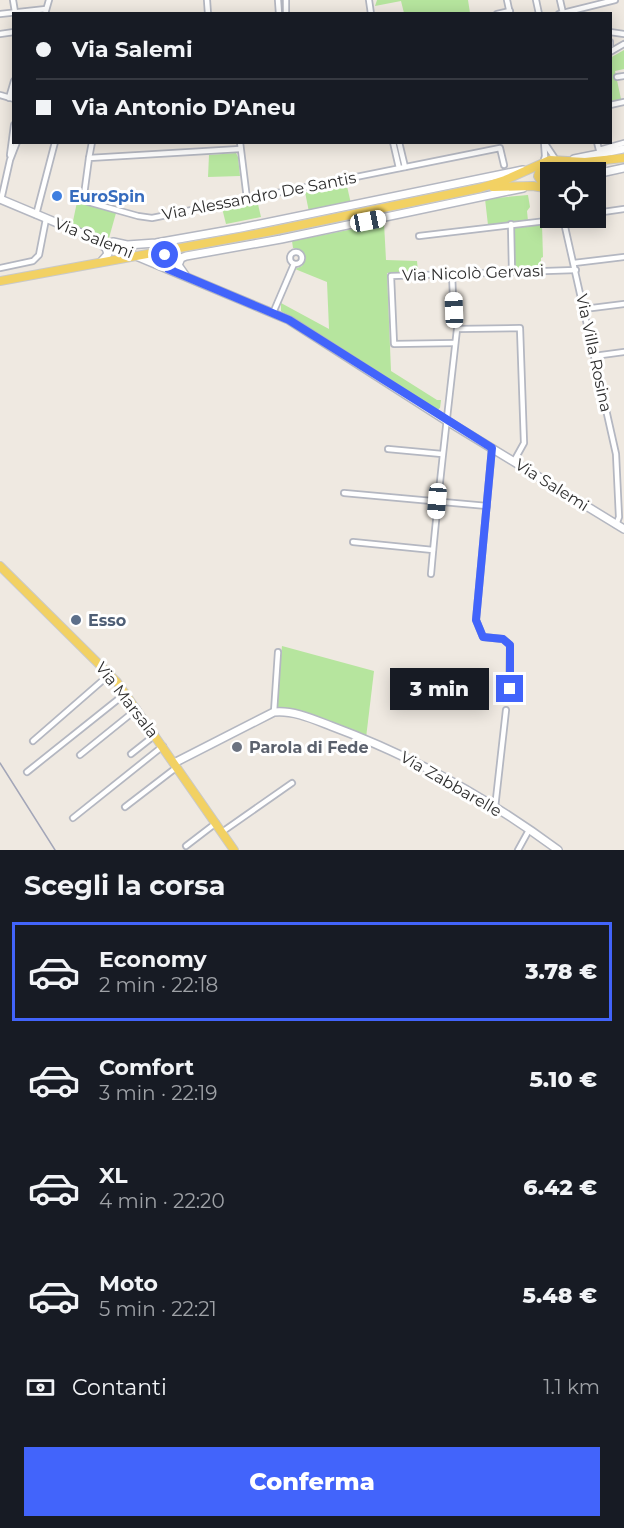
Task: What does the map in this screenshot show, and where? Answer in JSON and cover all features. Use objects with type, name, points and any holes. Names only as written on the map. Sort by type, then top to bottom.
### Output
[{"type":"main road","points":[[554,162],[597,162],[621,159]]},
{"type":"main road","points":[[606,164],[621,159]]},
{"type":"main road","points":[[480,188],[540,165]]},
{"type":"main road","points":[[540,165],[538,176],[540,179]]},
{"type":"main road","points":[[0,281],[267,232],[480,188],[540,187]]},
{"type":"main road","name":"Via Marsala","points":[[0,566],[110,674],[126,693],[216,823],[230,848]]},
{"type":"street","points":[[13,0],[15,12],[46,11],[49,0]]},
{"type":"street","points":[[507,0],[510,12]]},
{"type":"street","points":[[565,12],[615,0]]},
{"type":"street","points":[[0,34],[11,32]]},
{"type":"street","points":[[617,77],[624,76]]},
{"type":"street","points":[[0,95],[11,98]]},
{"type":"street","points":[[10,160],[12,142]]},
{"type":"street","points":[[598,144],[599,150],[624,143]]},
{"type":"street","points":[[0,199],[16,144]]},
{"type":"street","points":[[36,214],[54,144]]},
{"type":"street","points":[[92,144],[89,158],[240,149]]},
{"type":"street","points":[[240,144],[247,199]]},
{"type":"street","points":[[394,144],[402,167]]},
{"type":"street","points":[[399,144],[402,167]]},
{"type":"street","points":[[542,162],[545,156],[544,144]]},
{"type":"street","points":[[545,144],[558,161],[624,149]]},
{"type":"street","name":"Via Alessandro De Santis","points":[[89,158],[83,191],[88,202],[152,218],[500,148],[504,165]]},
{"type":"street","points":[[95,238],[127,245],[141,245],[241,228],[540,165]]},
{"type":"street","points":[[606,172],[624,168]]},
{"type":"street","points":[[187,277],[178,265],[181,258],[186,256],[533,186]]},
{"type":"street","name":"Via Salemi","points":[[0,199],[303,327],[447,421],[624,529]]},
{"type":"street","points":[[420,200],[456,203]]},
{"type":"street","points":[[606,212],[624,209]]},
{"type":"street","points":[[0,268],[33,261],[37,258],[46,219]]},
{"type":"street","points":[[419,236],[540,221]]},
{"type":"street","points":[[511,224],[512,272]]},
{"type":"street","points":[[241,228],[267,232]]},
{"type":"street","name":"Via Villa Rosina","points":[[565,228],[616,454],[619,517],[616,525]]},
{"type":"street","points":[[84,234],[107,250],[107,257],[99,263]]},
{"type":"street","points":[[112,245],[113,261],[157,264]]},
{"type":"street","points":[[167,251],[164,258],[168,269]]},
{"type":"street","points":[[574,263],[624,257]]},
{"type":"street","points":[[273,313],[294,264]]},
{"type":"street","name":"Via Nicolò Gervasi","points":[[455,343],[394,344],[391,276],[576,270]]},
{"type":"street","points":[[452,274],[454,320]]},
{"type":"street","points":[[584,309],[624,304]]},
{"type":"street","points":[[431,574],[457,329],[520,328],[524,443],[514,461]]},
{"type":"street","points":[[594,356],[624,352]]},
{"type":"street","points":[[492,448],[476,620],[483,637],[503,639],[510,645],[509,697]]},
{"type":"street","points":[[388,449],[442,454]]},
{"type":"street","points":[[344,493],[487,506]]},
{"type":"street","points":[[353,542],[433,550]]},
{"type":"street","points":[[125,807],[176,765],[274,712],[278,652]]},
{"type":"street","points":[[33,741],[110,674]]},
{"type":"street","points":[[27,772],[126,693]]},
{"type":"street","points":[[80,755],[137,709]]},
{"type":"street","points":[[495,809],[506,710]]},
{"type":"street","name":"Via Zabbarelle","points":[[274,712],[288,712],[323,723],[418,762],[558,850]]},
{"type":"street","points":[[131,754],[155,735]]},
{"type":"street","points":[[73,818],[163,746]]},
{"type":"street","points":[[222,832],[292,783]]},
{"type":"street","points":[[186,846],[216,823]]},
{"type":"street","points":[[518,850],[528,830]]},
{"type":"green space","points":[[377,0],[468,0],[470,12],[404,12],[401,1],[375,6]]},
{"type":"green space","points":[[624,50],[624,69],[615,71],[621,99],[612,102],[612,57]]},
{"type":"green space","points":[[236,153],[240,176],[208,177],[209,155]]},
{"type":"green space","points":[[347,186],[351,204],[309,212],[305,192]]},
{"type":"green space","points":[[528,195],[530,207],[527,211],[528,221],[488,225],[485,199]]},
{"type":"green space","points":[[257,200],[261,217],[226,224],[222,208]]},
{"type":"green space","points":[[77,202],[116,213],[109,238],[72,226]]},
{"type":"green space","points":[[384,223],[386,260],[417,261],[418,272],[387,273],[391,371],[437,400],[441,400],[440,408],[437,410],[281,311],[281,303],[329,329],[327,282],[295,269],[302,266],[306,258],[301,250],[293,248],[292,241]]},
{"type":"green space","points":[[540,224],[543,257],[541,258],[541,269],[514,269],[512,227]]},
{"type":"green space","points":[[282,646],[374,671],[366,738],[276,709]]},
{"type":"railway","points":[[0,763],[55,850]]},
{"type":"place","name":"EuroSpin","points":[[57,196]]},
{"type":"place","name":"Esso","points":[[76,620]]},
{"type":"place","name":"Parola di Fede","points":[[237,747]]},
{"type":"route","points":[[165,255],[164,262],[168,269],[303,327],[492,448],[476,620],[483,637],[503,639],[510,645],[510,689]]}]
